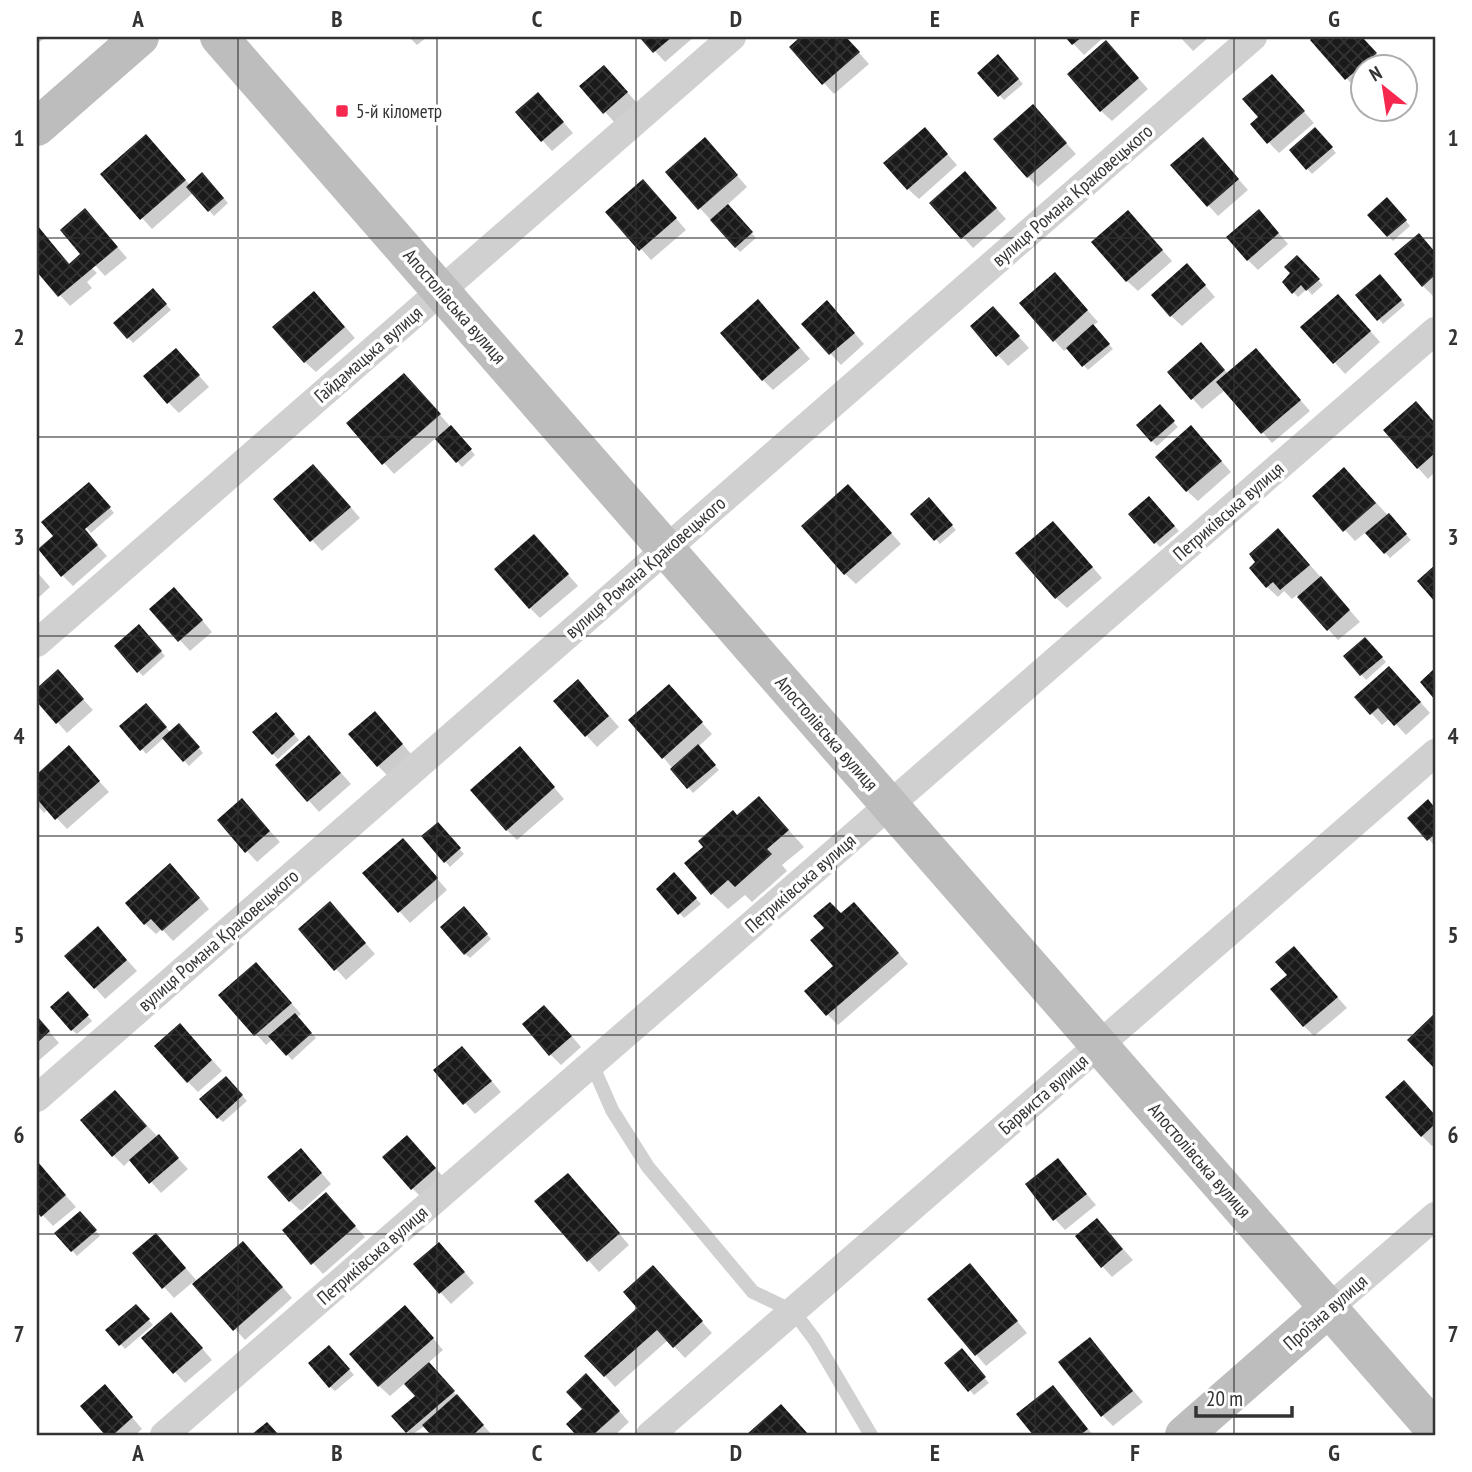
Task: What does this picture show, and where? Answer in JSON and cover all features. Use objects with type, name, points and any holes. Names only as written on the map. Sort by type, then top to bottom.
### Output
[{"type":"street","points":[[37,127],[140,37]]},
{"type":"street","name":"Апостолівська вулиця","points":[[219,37],[1435,1430]]},
{"type":"street","name":"Гайдамацька вулиця","points":[[37,643],[732,37]]},
{"type":"street","name":"вулиця Романа Краковецького","points":[[37,1098],[1253,37]]},
{"type":"street","name":"Петриківська вулиця","points":[[164,1435],[1435,331]]},
{"type":"street","name":"Барвиста вулиця","points":[[650,1435],[1435,753]]},
{"type":"street","name":"Проїзна вулиця","points":[[1184,1435],[1435,1216]]},
{"type":"lane","points":[[592,1064],[612,1110],[648,1167],[753,1292],[793,1311],[826,1357],[871,1435]]},
{"type":"building","points":[[639,37],[672,37],[653,53]]},
{"type":"building","points":[[800,37],[846,37],[860,52],[822,85],[789,47]]},
{"type":"building","points":[[1065,37],[1082,37],[1072,45]]},
{"type":"building","points":[[1313,37],[1362,37],[1376,52],[1350,52],[1350,76],[1345,80],[1310,40]]},
{"type":"building","points":[[1106,40],[1139,78],[1100,112],[1067,74]]},
{"type":"building","points":[[998,54],[1019,79],[998,97],[977,73]]},
{"type":"building","points":[[604,65],[628,92],[603,114],[579,86]]},
{"type":"building","points":[[1272,74],[1305,111],[1267,144],[1250,124],[1258,117],[1242,99]]},
{"type":"building","points":[[538,92],[564,122],[541,142],[515,112]]},
{"type":"building","points":[[1033,104],[1067,143],[1027,178],[993,139]]},
{"type":"building","points":[[925,127],[948,154],[907,190],[883,163]]},
{"type":"building","points":[[1315,127],[1333,147],[1306,170],[1289,150]]},
{"type":"building","points":[[146,134],[186,180],[140,220],[100,174]]},
{"type":"building","points":[[705,137],[738,175],[698,210],[665,172]]},
{"type":"building","points":[[1203,137],[1239,179],[1207,207],[1170,165]]},
{"type":"building","points":[[965,171],[997,208],[961,239],[929,203]]},
{"type":"building","points":[[202,172],[224,198],[208,212],[186,187]]},
{"type":"building","points":[[643,179],[677,218],[639,251],[605,212]]},
{"type":"building","points":[[1387,197],[1407,220],[1387,237],[1367,215]]},
{"type":"building","points":[[728,204],[753,232],[735,248],[710,220]]},
{"type":"building","points":[[85,208],[118,247],[58,297],[37,272],[37,225],[69,264],[80,254],[60,230]]},
{"type":"building","points":[[1259,209],[1279,233],[1247,261],[1226,237]]},
{"type":"building","points":[[1128,210],[1163,250],[1126,282],[1091,242]]},
{"type":"building","points":[[1419,233],[1435,252],[1435,275],[1422,287],[1394,254]]},
{"type":"building","points":[[1297,255],[1320,279],[1306,291],[1301,285],[1292,294],[1282,282],[1290,273],[1284,267]]},
{"type":"building","points":[[1187,263],[1206,285],[1170,317],[1151,295]]},
{"type":"building","points":[[1055,272],[1088,310],[1053,342],[1019,303]]},
{"type":"building","points":[[1380,274],[1402,300],[1377,321],[1355,295]]},
{"type":"building","points":[[153,288],[167,304],[127,339],[113,323]]},
{"type":"building","points":[[314,291],[345,327],[304,363],[272,327]]},
{"type":"building","points":[[1338,294],[1371,331],[1333,364],[1300,327]]},
{"type":"building","points":[[758,299],[800,348],[762,381],[720,333]]},
{"type":"building","points":[[827,300],[855,333],[829,355],[801,324]]},
{"type":"building","points":[[993,306],[1020,336],[996,357],[970,326]]},
{"type":"building","points":[[1093,324],[1110,344],[1082,367],[1066,348]]},
{"type":"building","points":[[1201,342],[1225,370],[1191,400],[1167,372]]},
{"type":"building","points":[[176,348],[200,375],[167,404],[143,376]]},
{"type":"building","points":[[1256,348],[1301,400],[1261,434],[1216,382]]},
{"type":"building","points":[[404,373],[441,414],[382,465],[346,423]]},
{"type":"building","points":[[1416,401],[1435,423],[1435,453],[1417,469],[1383,430]]},
{"type":"building","points":[[1160,404],[1175,421],[1151,442],[1136,425]]},
{"type":"building","points":[[451,425],[472,449],[456,463],[435,439]]},
{"type":"building","points":[[1191,425],[1222,461],[1186,492],[1155,457]]},
{"type":"building","points":[[313,464],[351,507],[310,542],[273,499]]},
{"type":"building","points":[[1344,467],[1376,503],[1343,532],[1312,496]]},
{"type":"building","points":[[89,482],[111,507],[85,529],[98,545],[61,577],[38,549],[53,536],[41,522]]},
{"type":"building","points":[[848,484],[892,533],[844,575],[801,526]]},
{"type":"building","points":[[1149,496],[1175,526],[1154,544],[1128,514]]},
{"type":"building","points":[[929,497],[953,525],[934,541],[910,514]]},
{"type":"building","points":[[1389,513],[1407,534],[1384,554],[1365,533]]},
{"type":"building","points":[[1053,521],[1093,567],[1055,599],[1015,553]]},
{"type":"building","points":[[1278,528],[1310,565],[1280,590],[1273,582],[1266,588],[1249,568],[1255,562],[1249,554]]},
{"type":"building","points":[[534,534],[569,574],[529,609],[494,569]]},
{"type":"building","points":[[1435,565],[1435,602],[1417,581]]},
{"type":"building","points":[[1321,576],[1350,610],[1327,631],[1297,597]]},
{"type":"building","points":[[174,587],[203,620],[178,642],[149,609]]},
{"type":"building","points":[[139,624],[162,651],[137,673],[114,646]]},
{"type":"building","points":[[1365,637],[1383,657],[1360,676],[1343,656]]},
{"type":"building","points":[[1389,666],[1421,702],[1394,726],[1378,708],[1370,715],[1354,697]]},
{"type":"building","points":[[1435,668],[1435,700],[1420,682]]},
{"type":"building","points":[[58,669],[84,699],[56,724],[37,702],[37,688]]},
{"type":"building","points":[[578,679],[609,716],[585,737],[553,701]]},
{"type":"building","points":[[669,684],[703,722],[662,759],[628,720]]},
{"type":"building","points":[[146,703],[167,727],[140,751],[119,726]]},
{"type":"building","points":[[375,711],[403,744],[377,767],[348,734]]},
{"type":"building","points":[[276,712],[295,734],[272,755],[252,732]]},
{"type":"building","points":[[179,723],[200,747],[183,762],[162,738]]},
{"type":"building","points":[[309,735],[341,773],[307,802],[275,765]]},
{"type":"building","points":[[698,744],[716,765],[687,789],[670,769]]},
{"type":"building","points":[[69,745],[100,781],[55,820],[37,799],[37,774]]},
{"type":"building","points":[[520,746],[555,787],[506,831],[470,790]]},
{"type":"building","points":[[759,796],[789,830],[767,849],[772,854],[735,887],[728,880],[711,895],[684,863],[703,847],[698,841],[733,810],[737,815]]},
{"type":"building","points":[[242,798],[270,831],[245,853],[217,820]]},
{"type":"building","points":[[1428,799],[1435,808],[1435,834],[1427,841],[1407,818]]},
{"type":"building","points":[[438,822],[461,848],[444,863],[421,836]]},
{"type":"building","points":[[403,838],[438,878],[398,913],[362,873]]},
{"type":"building","points":[[170,863],[200,898],[162,931],[151,919],[144,925],[125,903]]},
{"type":"building","points":[[674,872],[697,898],[678,915],[656,889]]},
{"type":"building","points":[[330,901],[366,943],[334,971],[298,929]]},
{"type":"building","points":[[830,902],[841,913],[854,902],[899,953],[826,1016],[804,991],[833,966],[810,940],[824,928],[813,916]]},
{"type":"building","points":[[464,906],[488,934],[464,955],[440,927]]},
{"type":"building","points":[[98,926],[127,960],[94,989],[64,956]]},
{"type":"building","points":[[1294,946],[1338,997],[1303,1027],[1270,989],[1287,975],[1275,962]]},
{"type":"building","points":[[256,962],[292,1003],[254,1036],[218,995]]},
{"type":"building","points":[[68,991],[89,1015],[71,1031],[50,1007]]},
{"type":"building","points":[[544,1005],[572,1036],[549,1056],[522,1024]]},
{"type":"building","points":[[295,1013],[312,1033],[286,1056],[268,1036]]},
{"type":"building","points":[[1435,1013],[1435,1069],[1407,1040]]},
{"type":"building","points":[[37,1016],[50,1031],[37,1043]]},
{"type":"building","points":[[180,1023],[212,1060],[187,1083],[154,1046]]},
{"type":"building","points":[[462,1046],[492,1081],[463,1105],[433,1070]]},
{"type":"building","points":[[226,1076],[243,1095],[217,1119],[199,1099]]},
{"type":"building","points":[[1404,1080],[1435,1115],[1435,1124],[1421,1137],[1385,1097]]},
{"type":"building","points":[[115,1090],[147,1126],[112,1157],[80,1120]]},
{"type":"building","points":[[159,1134],[179,1158],[149,1184],[129,1160]]},
{"type":"building","points":[[407,1135],[436,1168],[411,1190],[382,1157]]},
{"type":"building","points":[[301,1148],[322,1173],[289,1202],[267,1177]]},
{"type":"building","points":[[1058,1158],[1087,1194],[1053,1221],[1025,1184]]},
{"type":"building","points":[[38,1162],[66,1195],[41,1217],[37,1212]]},
{"type":"building","points":[[568,1173],[620,1233],[587,1262],[534,1201]]},
{"type":"building","points":[[326,1192],[356,1226],[311,1265],[282,1230]]},
{"type":"building","points":[[80,1211],[97,1230],[71,1252],[54,1233]]},
{"type":"building","points":[[1097,1218],[1123,1249],[1101,1268],[1075,1236]]},
{"type":"building","points":[[156,1233],[186,1268],[162,1289],[132,1253]]},
{"type":"building","points":[[243,1241],[283,1287],[233,1331],[192,1284]]},
{"type":"building","points":[[439,1242],[465,1272],[439,1294],[413,1264]]},
{"type":"building","points":[[970,1263],[1018,1321],[975,1356],[927,1299]]},
{"type":"building","points":[[653,1265],[703,1321],[673,1348],[657,1330],[604,1377],[584,1356],[637,1308],[623,1292]]},
{"type":"building","points":[[136,1304],[150,1319],[119,1346],[105,1330]]},
{"type":"building","points":[[405,1305],[434,1338],[378,1387],[349,1354]]},
{"type":"building","points":[[171,1312],[203,1348],[173,1374],[141,1338]]},
{"type":"building","points":[[1090,1337],[1133,1391],[1101,1417],[1058,1362]]},
{"type":"building","points":[[329,1345],[350,1369],[329,1388],[308,1363]]},
{"type":"building","points":[[962,1348],[986,1377],[968,1392],[944,1363]]},
{"type":"building","points":[[429,1362],[455,1391],[406,1433],[391,1416],[415,1396],[404,1384]]},
{"type":"building","points":[[586,1373],[620,1411],[593,1435],[576,1435],[566,1424],[582,1409],[566,1392]]},
{"type":"building","points":[[105,1384],[133,1417],[113,1435],[105,1435],[80,1406]]},
{"type":"building","points":[[1053,1385],[1088,1429],[1080,1435],[1033,1435],[1016,1414]]},
{"type":"building","points":[[457,1394],[484,1425],[473,1435],[431,1435],[422,1425]]},
{"type":"building","points":[[781,1404],[809,1435],[746,1435]]},
{"type":"building","points":[[267,1422],[279,1435],[251,1435]]},
{"type":"place","name":"5-й кілометр","points":[[342,111]]}]
